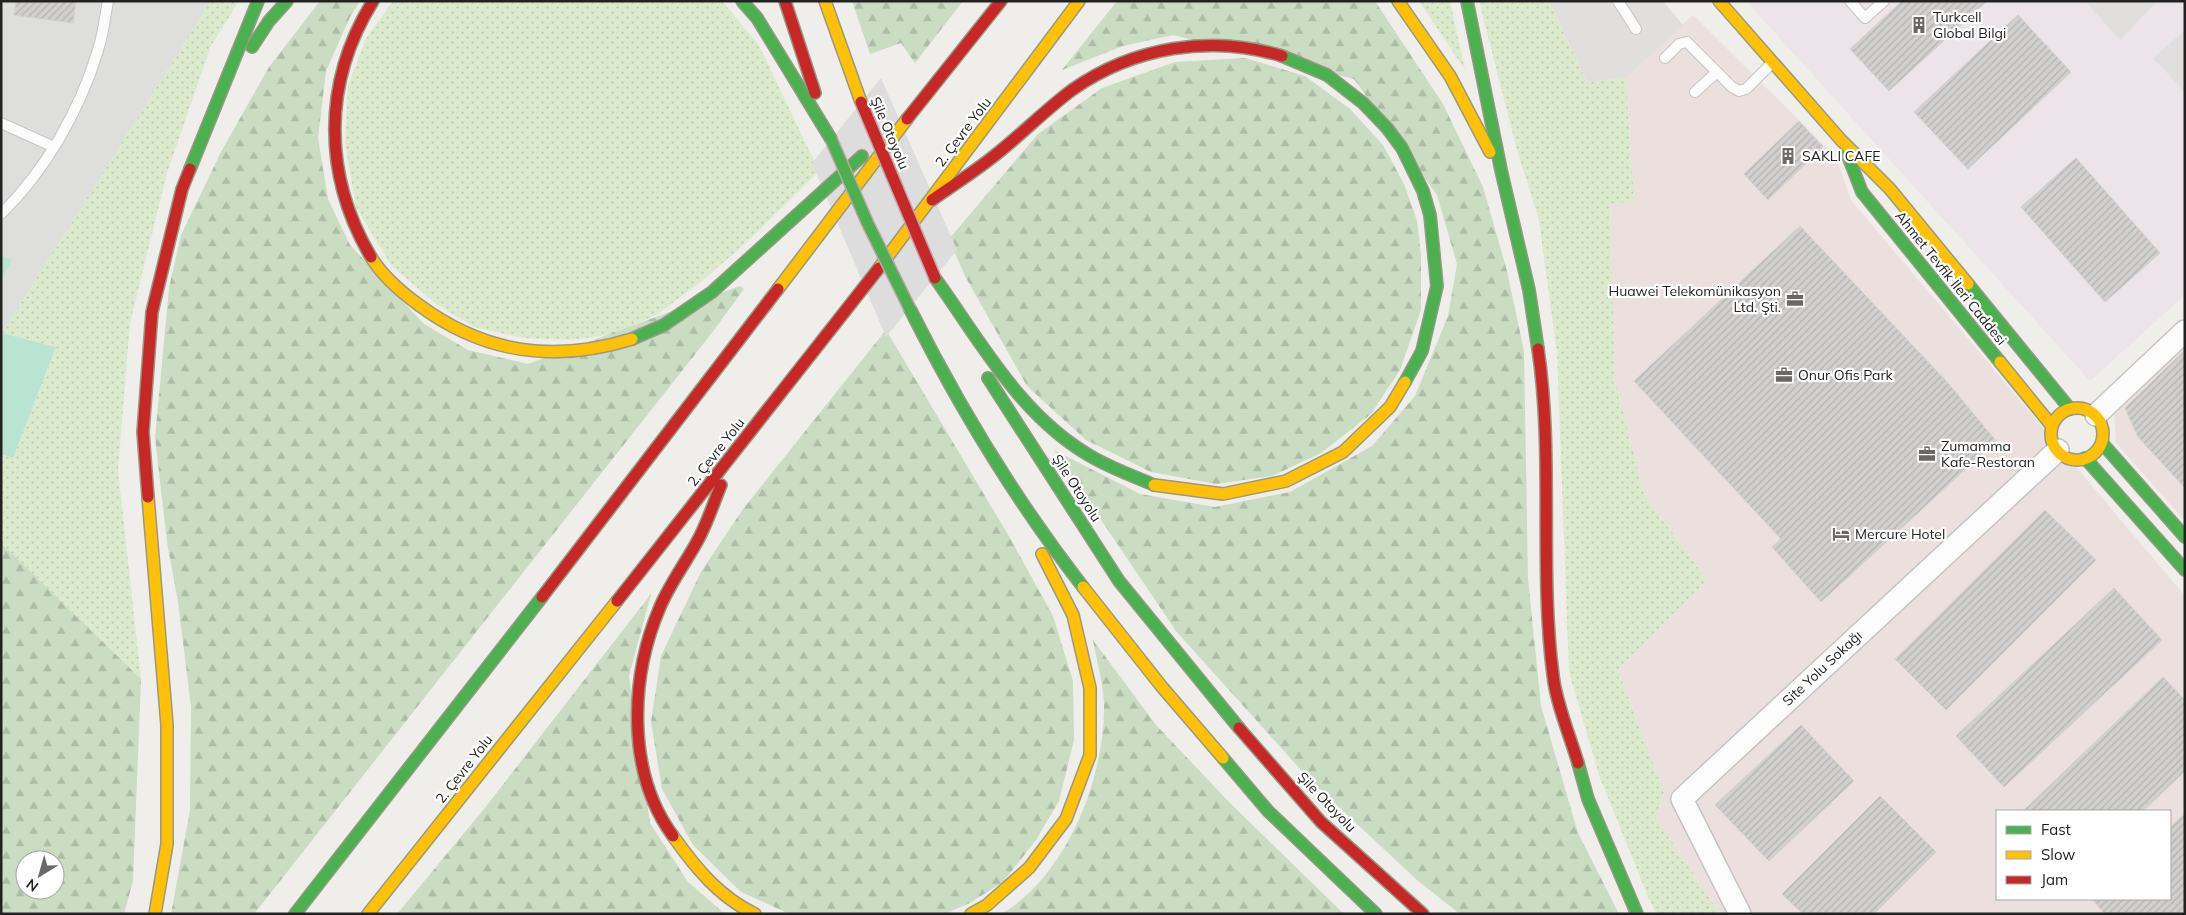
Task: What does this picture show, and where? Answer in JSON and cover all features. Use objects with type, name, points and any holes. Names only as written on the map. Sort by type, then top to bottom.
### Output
[{"type":"main road","points":[[155,914],[167,844],[167,725],[143,432],[152,312],[182,189],[258,1]]},
{"type":"main road","points":[[219,96],[269,21],[287,1]]},
{"type":"main road","points":[[373,1],[348,51],[334,116],[336,164],[350,217],[373,261],[398,289],[428,314],[460,333],[493,344],[521,350],[548,353],[608,346],[637,338],[687,310],[734,276],[797,213],[916,108]]},
{"type":"main road","points":[[742,1],[758,18],[831,139]]},
{"type":"main road","points":[[785,1],[831,139],[868,224],[946,381],[1007,483],[1073,615],[1090,688],[1090,755],[1066,819],[1029,868],[988,905],[971,914]]},
{"type":"main road","name":"Şile Otoyolu","points":[[825,1],[861,102],[935,278],[968,347]]},
{"type":"main road","points":[[295,914],[598,526],[916,108],[1001,1]]},
{"type":"main road","name":"2. Çevre Yolu","points":[[368,914],[732,456],[932,200],[1079,1]]},
{"type":"main road","points":[[1398,1],[1450,76],[1479,135],[1501,170]]},
{"type":"main road","points":[[1467,1],[1501,170],[1529,290],[1544,392],[1548,577],[1554,677],[1588,799],[1637,914]]},
{"type":"main road","name":"Ahmet Tevfik İleri Caddesi","points":[[1719,1],[1842,140],[1890,189],[2070,409]]},
{"type":"main road","points":[[932,200],[994,156],[1045,109],[1095,76],[1121,63],[1152,52],[1184,46],[1217,44],[1246,46],[1276,53],[1332,77],[1356,95],[1379,119],[1411,161],[1424,194],[1434,230],[1437,256],[1437,284],[1433,310],[1418,360],[1392,407],[1377,424],[1343,452],[1306,474],[1277,485],[1219,494],[1169,489],[1138,481],[1114,470],[1071,442],[1033,410],[935,278]]},
{"type":"main road","name":"Ahmet Tevfik İleri Caddesi","points":[[1842,140],[1862,192],[2052,426]]},
{"type":"main road","name":"Şile Otoyolu","points":[[979,364],[1125,589],[1222,709],[1322,822],[1423,914]]},
{"type":"main road","points":[[2084,408],[2096,415],[2103,428],[2102,443],[2098,450],[2085,458],[2070,458],[2058,450],[2052,434],[2052,426],[2062,412],[2070,409],[2084,408]]},
{"type":"main road","points":[[2102,443],[2185,536]]},
{"type":"main road","points":[[732,456],[700,536],[660,607],[641,670],[636,724],[647,787],[669,831],[702,876],[742,908],[754,914]]},
{"type":"main road","points":[[2085,458],[2185,570]]},
{"type":"main road","points":[[1007,483],[1057,553],[1162,688],[1268,811],[1376,914]]},
{"type":"street","points":[[2096,415],[2185,331]]},
{"type":"street","name":"Site Yolu Sokağı","points":[[1740,914],[1682,799],[2058,450]]},
{"type":"lane","points":[[1,214],[13,202],[54,147],[82,92],[96,58],[108,1]]},
{"type":"lane","points":[[1618,1],[1636,30]]},
{"type":"lane","points":[[1850,1],[1865,18],[1884,1]]},
{"type":"lane","points":[[1665,58],[1679,44],[1687,42],[1735,89],[1743,90],[1773,62]]},
{"type":"lane","points":[[1695,92],[1717,72]]},
{"type":"lane","points":[[1,123],[54,147]]},
{"type":"shaded area","points":[[1,1],[211,1],[3,332],[1,454]]},
{"type":"shaded area","points":[[1549,1],[1663,1],[1683,25],[1626,78],[1587,82]]},
{"type":"shaded area","points":[[1746,1],[2185,1],[2185,295],[2090,381]]},
{"type":"shaded area","points":[[2085,1],[2158,1],[2120,40]]},
{"type":"shaded area","points":[[1693,15],[1836,157],[1851,200],[2185,596],[2185,914],[1720,914],[1656,818],[1664,793],[1618,670],[1707,580],[1644,494],[1615,379],[1610,205],[1634,200],[1626,78]]},
{"type":"shaded area","points":[[2185,30],[2185,92],[2153,58]]},
{"type":"shaded area","points":[[2185,342],[2185,521],[2116,443],[2114,413]]},
{"type":"green space","points":[[211,1],[239,1],[211,46],[167,173],[130,323],[118,470],[141,679],[1,543],[1,454],[13,458],[56,347],[2,333]]},
{"type":"green space","points":[[320,1],[360,1],[350,17],[326,71],[318,138],[328,199],[350,245],[424,324],[468,350],[528,364],[740,286],[744,289],[711,334],[254,914],[171,914],[190,810],[191,706],[178,602],[167,542],[155,438],[169,288],[181,235],[221,152],[269,67]]},
{"type":"green space","points":[[393,1],[722,1],[758,44],[819,171],[747,242],[702,281],[658,314],[613,334],[572,340],[524,338],[474,327],[435,303],[391,265],[356,207],[345,143],[348,86],[365,40]]},
{"type":"green space","points":[[852,1],[963,1],[915,63],[901,43],[870,54]]},
{"type":"green space","points":[[1117,1],[1375,1],[1443,104],[1483,187],[1507,271],[1524,351],[1528,579],[1541,706],[1578,833],[1619,914],[1460,914],[1417,880],[1310,780],[1176,631],[1054,450],[1140,494],[1215,507],[1290,492],[1372,446],[1415,396],[1448,316],[1457,264],[1437,195],[1354,79],[1173,35],[1123,46],[1062,70]]},
{"type":"green space","points":[[1419,1],[1450,1],[1465,70]]},
{"type":"green space","points":[[1479,1],[1549,1],[1587,82],[1626,78],[1634,200],[1610,205],[1615,379],[1644,494],[1707,580],[1618,670],[1664,793],[1656,818],[1720,914],[1657,914],[1649,899],[1600,778],[1569,672],[1557,353],[1539,220],[1517,150]]},
{"type":"green space","points":[[1245,58],[1305,76],[1350,109],[1383,145],[1404,184],[1417,221],[1421,255],[1421,310],[1400,370],[1371,414],[1321,453],[1272,476],[1216,484],[1151,472],[1086,440],[1027,386],[965,276],[949,239],[1038,134],[1102,88],[1175,62]]},
{"type":"green space","points":[[1,255],[12,260],[1,281]]},
{"type":"green space","points":[[886,330],[1010,538],[1053,616],[1073,681],[1074,740],[1059,801],[1036,840],[1003,882],[968,904],[944,914],[790,914],[741,892],[693,845],[662,789],[651,722],[661,656],[701,572],[743,509]]},
{"type":"green space","points":[[2,333],[56,347],[13,458],[1,454]]},
{"type":"green space","points":[[1,543],[141,679],[133,881],[124,914],[1,914]]},
{"type":"green space","points":[[651,594],[629,676],[650,823],[688,882],[725,914],[397,914],[484,809]]},
{"type":"green space","points":[[1093,640],[1156,725],[1230,803],[1344,914],[1001,914],[1024,898],[1044,877],[1076,826],[1088,797],[1102,739],[1104,711],[1102,685]]},
{"type":"pier","points":[[881,78],[957,250],[886,337],[812,163]]},
{"type":"building","points":[[16,1],[76,1],[73,23],[14,15]]},
{"type":"building","name":"Turkcell Global Bilgi","points":[[1902,1],[1987,1],[1889,91],[1850,49]]},
{"type":"building","points":[[2018,15],[2071,72],[1968,169],[1914,112]]},
{"type":"building","name":"SAKLI CAFE","points":[[1799,121],[1823,147],[1768,200],[1744,174]]},
{"type":"building","points":[[2076,158],[2160,253],[2105,302],[2021,207]]},
{"type":"building","name":"Onur Ofis Park","points":[[1800,226],[1948,383],[1996,441],[1821,602],[1772,547],[1781,539],[1634,381]]},
{"type":"building","points":[[2185,350],[2185,488],[2138,437],[2125,408]]},
{"type":"building","points":[[2045,510],[2096,560],[1946,710],[1895,659]]},
{"type":"building","points":[[2114,588],[2162,640],[2004,787],[1956,736]]},
{"type":"building","points":[[2163,677],[2185,700],[2185,771],[2144,810],[2024,810]]},
{"type":"building","points":[[1801,725],[1854,781],[1769,861],[1715,805]]},
{"type":"building","points":[[1880,796],[1936,852],[1874,914],[1803,914],[1782,894]]},
{"type":"building","points":[[2185,814],[2185,914],[2105,914],[2093,900],[2171,900],[2171,826]]},
{"type":"traffic: fast","points":[[190,169],[258,1]]},
{"type":"traffic: fast","points":[[252,47],[269,21],[287,1]]},
{"type":"traffic: fast","points":[[742,1],[757,18],[831,139]]},
{"type":"traffic: fast","points":[[1467,1],[1501,170],[1529,290],[1538,349]]},
{"type":"traffic: fast","points":[[1282,56],[1327,75],[1363,103],[1387,128],[1402,148],[1423,191],[1430,215],[1437,286],[1422,351],[1405,382]]},
{"type":"traffic: fast","points":[[831,139],[868,224],[910,309]]},
{"type":"traffic: fast","points":[[1846,151],[1862,192],[2000,362]]},
{"type":"traffic: fast","points":[[632,339],[664,325],[712,292],[862,156]]},
{"type":"traffic: fast","points":[[935,278],[1004,376],[1023,400],[1044,421],[1092,457],[1154,485]]},
{"type":"traffic: fast","points":[[1968,284],[2070,409]]},
{"type":"traffic: fast","points":[[910,309],[948,382],[989,452],[1034,520],[1083,587]]},
{"type":"traffic: fast","points":[[988,378],[1119,581],[1239,728]]},
{"type":"traffic: fast","points":[[2102,443],[2185,537]]},
{"type":"traffic: fast","points":[[2085,458],[2185,570]]},
{"type":"traffic: fast","points":[[295,914],[542,597]]},
{"type":"traffic: fast","points":[[1223,758],[1268,811],[1376,914]]},
{"type":"traffic: fast","points":[[1578,763],[1588,799],[1637,914]]},
{"type":"traffic: slow","points":[[825,1],[861,102]]},
{"type":"traffic: slow","points":[[879,268],[1079,1]]},
{"type":"traffic: slow","points":[[1398,1],[1450,76],[1490,152]]},
{"type":"traffic: slow","points":[[1719,1],[1841,140],[1890,189],[1968,284]]},
{"type":"traffic: slow","points":[[778,289],[907,119]]},
{"type":"traffic: slow","points":[[371,257],[393,284],[419,305],[444,322],[495,344],[548,352],[576,351],[632,339]]},
{"type":"traffic: slow","points":[[2000,362],[2052,426]]},
{"type":"traffic: slow","points":[[1154,485],[1223,494],[1286,481],[1343,452],[1390,407],[1405,382]]},
{"type":"traffic: slow","points":[[2077,408],[2087,410],[2095,416],[2101,424],[2103,434],[2101,444],[2095,452],[2087,458],[2077,460],[2067,458],[2059,452],[2053,444],[2051,434],[2053,424],[2059,416],[2067,410],[2077,408]]},
{"type":"traffic: slow","points":[[148,497],[167,725],[167,844],[155,914]]},
{"type":"traffic: slow","points":[[971,914],[987,905],[1029,868],[1066,819],[1090,755],[1090,688],[1073,615],[1042,554]]},
{"type":"traffic: slow","points":[[1083,587],[1162,687],[1223,758]]},
{"type":"traffic: slow","points":[[368,914],[617,601]]},
{"type":"traffic: slow","points":[[673,836],[690,859],[719,890],[755,914]]},
{"type":"traffic: jam","points":[[371,257],[355,226],[344,194],[337,162],[335,129],[337,96],[344,64],[356,32],[373,1]]},
{"type":"traffic: jam","points":[[785,1],[815,93]]},
{"type":"traffic: jam","points":[[907,119],[1001,1]]},
{"type":"traffic: jam","points":[[932,200],[994,156],[1072,90],[1096,75],[1121,63],[1173,49],[1200,46],[1228,46],[1255,49],[1282,56]]},
{"type":"traffic: jam","points":[[861,102],[935,278]]},
{"type":"traffic: jam","points":[[148,497],[143,432],[152,312],[182,189],[190,169]]},
{"type":"traffic: jam","points":[[617,601],[879,268]]},
{"type":"traffic: jam","points":[[542,597],[778,289]]},
{"type":"traffic: jam","points":[[1538,349],[1545,430],[1549,634],[1557,697],[1578,763]]},
{"type":"traffic: jam","points":[[673,836],[658,811],[647,783],[640,754],[638,724],[639,693],[643,663],[650,634],[660,607],[702,532],[721,485]]},
{"type":"traffic: jam","points":[[1239,728],[1321,822],[1423,914]]},
{"type":"place","name":"Turkcell Global Bilgi","points":[[1919,25]]},
{"type":"place","name":"SAKLI CAFE","points":[[1788,156]]},
{"type":"place","name":"Huawei Telekomünikasyon Ltd. Şti.","points":[[1795,299]]},
{"type":"place","name":"Onur Ofis Park","points":[[1784,375]]},
{"type":"place","name":"Zumamma Kafe-Restoran","points":[[1927,454]]},
{"type":"place","name":"Mercure Hotel","points":[[1841,534]]}]
